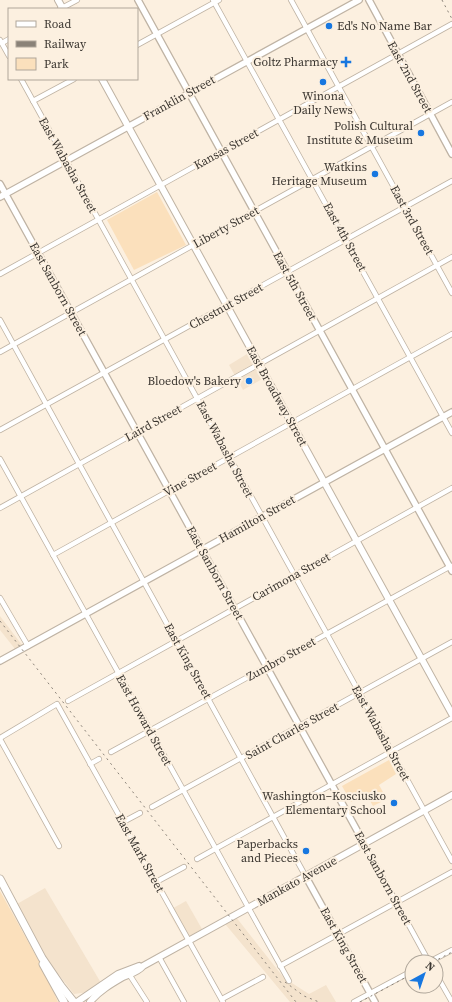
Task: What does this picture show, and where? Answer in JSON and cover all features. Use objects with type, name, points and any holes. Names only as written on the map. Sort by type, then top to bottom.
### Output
[{"type":"main road","points":[[58,0],[62,8]]},
{"type":"main road","name":"East Broadway Street","points":[[103,80],[452,714]]},
{"type":"main road","name":"Mankato Avenue","points":[[90,1002],[109,985],[452,795]]},
{"type":"main road","points":[[0,880],[42,958],[74,1002]]},
{"type":"main road","points":[[42,958],[48,976],[64,1002]]},
{"type":"main road","name":"Mankato Avenue","points":[[74,1002],[118,974],[143,966]]},
{"type":"street","points":[[62,8],[77,0]]},
{"type":"street","name":"East 5th Street","points":[[138,0],[451,568]]},
{"type":"street","name":"East 3rd Street","points":[[291,0],[452,292]]},
{"type":"street","name":"Franklin Street","points":[[0,197],[247,60],[359,0]]},
{"type":"street","name":"East 2nd Street","points":[[368,0],[452,154]]},
{"type":"street","points":[[138,44],[216,1]]},
{"type":"street","name":"East 4th Street","points":[[216,1],[279,120],[379,298],[452,433]]},
{"type":"street","name":"Kansas Street","points":[[0,274],[452,24]]},
{"type":"street","points":[[1,42],[8,54]]},
{"type":"street","name":"East Wabasha Street","points":[[22,80],[65,162],[452,861]]},
{"type":"street","points":[[33,101],[72,80]]},
{"type":"street","name":"Liberty Street","points":[[0,352],[452,102]]},
{"type":"street","name":"Chestnut Street","points":[[0,430],[452,181]]},
{"type":"street","name":"East Sanborn Street","points":[[0,184],[39,252],[71,313],[425,954]]},
{"type":"street","name":"Laird Street","points":[[0,508],[452,257]]},
{"type":"street","name":"East King Street","points":[[0,320],[375,1002]]},
{"type":"street","name":"Vine Street","points":[[53,555],[452,334]]},
{"type":"street","name":"Hamilton Street","points":[[0,661],[452,412]]},
{"type":"street","name":"East Howard Street","points":[[0,459],[289,981]]},
{"type":"street","name":"Carimona Street","points":[[68,701],[452,488]]},
{"type":"street","name":"Zumbro Street","points":[[111,752],[389,600],[451,568]]},
{"type":"street","points":[[0,598],[28,646]]},
{"type":"street","name":"Saint Charles Street","points":[[152,807],[300,727],[452,642]]},
{"type":"street","name":"East Mark Street","points":[[0,739],[57,704],[222,1001]]},
{"type":"street","points":[[197,859],[452,718]]},
{"type":"street","points":[[0,739],[59,846]]},
{"type":"street","points":[[90,764],[99,759]]},
{"type":"street","points":[[123,822],[140,813]]},
{"type":"street","points":[[156,882],[184,867]]},
{"type":"street","points":[[280,966],[452,872]]},
{"type":"street","points":[[159,957],[184,1002]]},
{"type":"street","points":[[129,974],[147,1002]]},
{"type":"street","points":[[354,1002],[404,975]]},
{"type":"street","points":[[222,1001],[263,977]]},
{"type":"street","points":[[444,988],[452,1002]]},
{"type":"shaded area","points":[[247,354],[262,379],[243,390],[229,365]]},
{"type":"shaded area","points":[[0,616],[22,645],[15,649],[0,630]]},
{"type":"shaded area","points":[[45,888],[101,983],[89,992],[74,994],[59,975],[45,972],[10,908]]},
{"type":"shaded area","points":[[186,901],[202,929],[184,939],[168,911]]},
{"type":"shaded area","points":[[232,912],[284,978],[309,994],[326,985],[336,1002],[290,1002],[221,919]]},
{"type":"green space","points":[[157,192],[186,245],[134,270],[107,220]]},
{"type":"green space","points":[[389,760],[396,774],[379,785],[387,799],[373,806],[366,794],[351,802],[342,786]]},
{"type":"green space","points":[[0,891],[45,972],[58,1002],[0,1002]]},
{"type":"railway","points":[[442,0],[452,19]]},
{"type":"railway","points":[[0,621],[296,1002]]},
{"type":"railway","points":[[444,956],[452,952]]},
{"type":"railway","points":[[360,1002],[404,978]]},
{"type":"railway","points":[[285,982],[304,996],[319,1002]]},
{"type":"place","name":"Ed's No Name Bar","points":[[329,26]]},
{"type":"place","name":"Goltz Pharmacy","points":[[346,62]]},
{"type":"place","name":"Winona Daily News","points":[[323,82]]},
{"type":"place","name":"Polish Cultural Institute & Museum","points":[[421,133]]},
{"type":"place","name":"Watkins Heritage Museum","points":[[375,174]]},
{"type":"place","name":"Bloedow's Bakery","points":[[249,381]]},
{"type":"place","name":"Washington–Kosciusko Elementary School","points":[[394,803]]},
{"type":"place","name":"Paperbacks and Pieces","points":[[306,851]]}]
